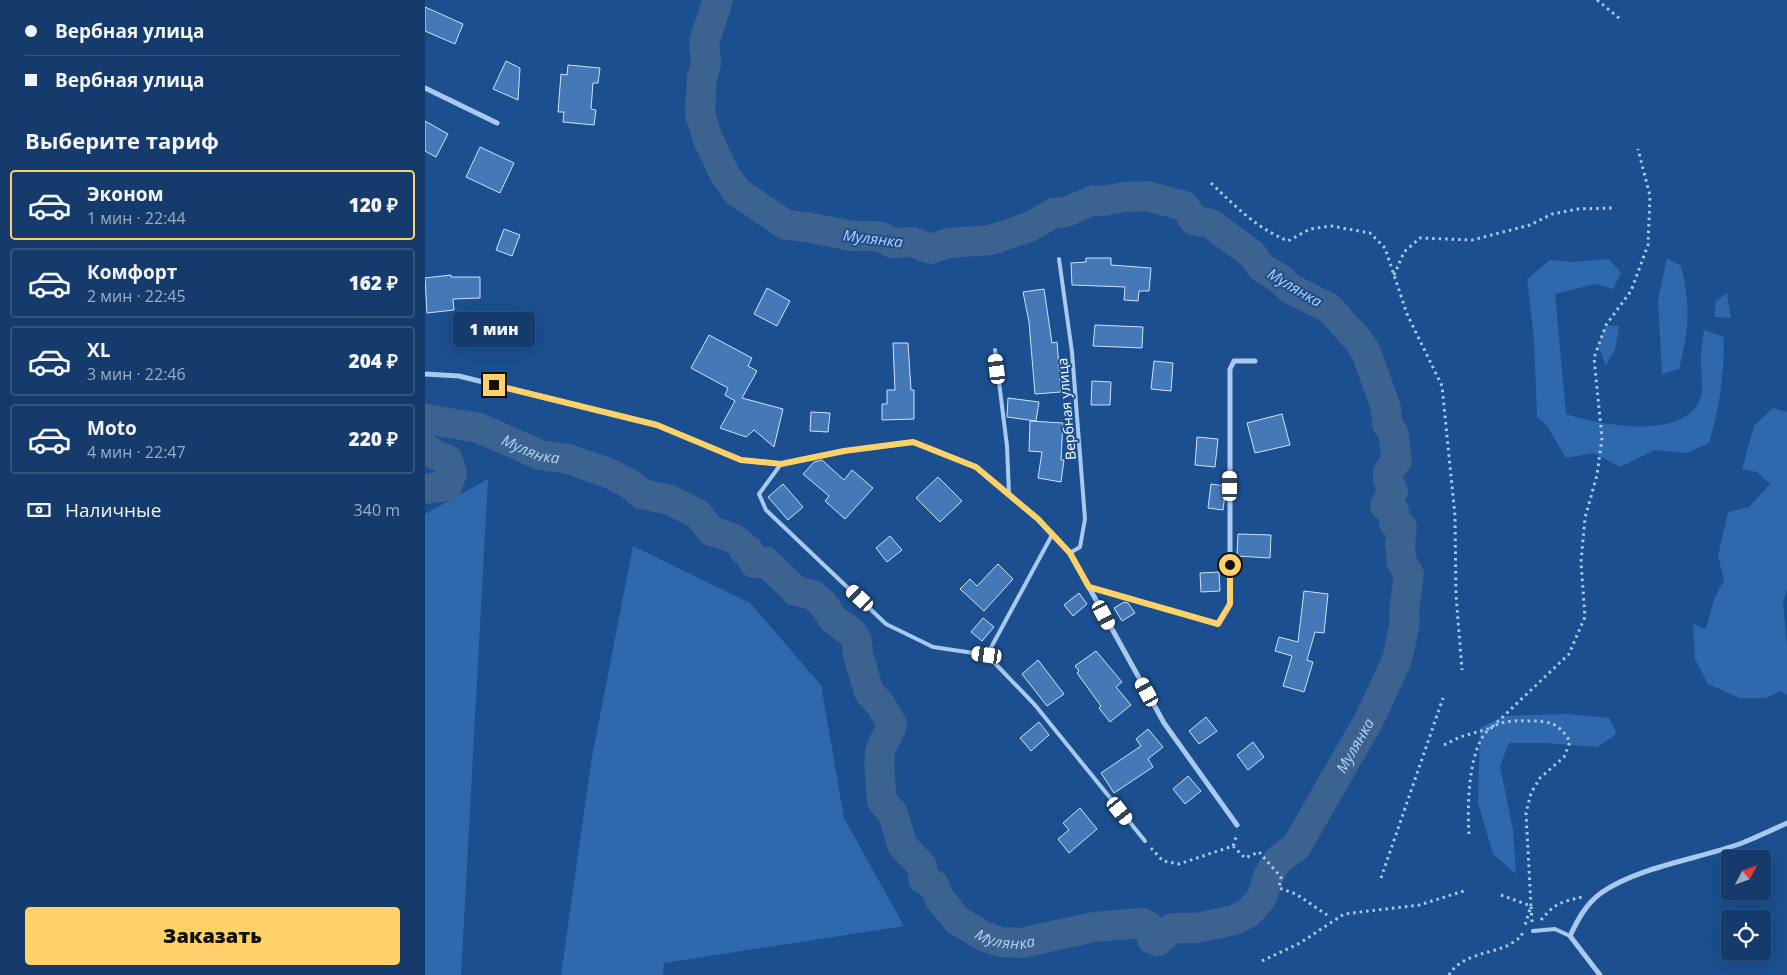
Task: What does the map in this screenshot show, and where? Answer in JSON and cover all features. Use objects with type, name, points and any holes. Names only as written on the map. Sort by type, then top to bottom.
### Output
[{"type":"street","points":[[425,88],[497,123]]},
{"type":"street","points":[[1089,587],[1218,624],[1230,604],[1230,368],[1234,361],[1255,361]]},
{"type":"street","points":[[425,374],[459,376],[657,425],[741,460],[781,464],[844,451],[913,442],[976,467],[1009,495],[1070,553],[1164,724],[1237,825]]},
{"type":"street","points":[[1601,975],[1570,936],[1578,919],[1589,904],[1602,892],[1638,876],[1741,843],[1787,823]]},
{"type":"lane","name":"Вербная улица","points":[[1059,259],[1073,352],[1085,519],[1080,547],[1070,553]]},
{"type":"lane","points":[[995,350],[1007,446],[1009,495]]},
{"type":"lane","points":[[781,464],[759,494],[766,510],[886,624],[933,647],[987,655],[1035,705],[1145,841]]},
{"type":"lane","points":[[987,655],[1052,535]]},
{"type":"lane","points":[[1533,931],[1555,929],[1570,936]]},
{"type":"path","points":[[1597,0],[1619,18]]},
{"type":"path","points":[[1469,834],[1467,807],[1472,765],[1480,740],[1569,654],[1585,617],[1581,562],[1585,518],[1597,475],[1603,438],[1594,358],[1606,326],[1631,291],[1648,245],[1650,196],[1639,149]]},
{"type":"path","points":[[1211,183],[1249,220],[1270,234],[1288,241],[1310,229],[1331,226],[1370,233],[1385,248],[1407,314],[1443,386],[1455,516],[1456,595],[1462,670]]},
{"type":"path","points":[[1394,276],[1404,252],[1420,238],[1472,240],[1530,225],[1553,214],[1579,209],[1613,208]]},
{"type":"path","points":[[1381,878],[1443,698]]},
{"type":"path","points":[[1444,745],[1460,737],[1507,721],[1545,721],[1563,729],[1570,742],[1564,757],[1541,778],[1531,793],[1526,813],[1533,931]]},
{"type":"path","points":[[1145,841],[1163,861],[1179,864],[1233,846],[1245,858],[1259,852],[1281,877],[1279,888],[1296,894],[1327,915]]},
{"type":"path","points":[[1262,961],[1300,943],[1344,914],[1419,905],[1467,890]]},
{"type":"path","points":[[1533,931],[1552,907],[1560,902],[1602,892]]},
{"type":"path","points":[[1501,895],[1531,906]]},
{"type":"path","points":[[1449,975],[1466,960],[1486,951],[1504,947],[1521,937],[1531,906]]},
{"type":"shaded area","points":[[1667,258],[1681,266],[1686,293],[1687,329],[1679,369],[1662,374],[1658,300]]},
{"type":"shaded area","points":[[1609,259],[1621,273],[1613,289],[1595,284],[1555,294],[1566,414],[1619,425],[1659,425],[1677,421],[1691,412],[1700,399],[1702,384],[1701,354],[1704,330],[1724,337],[1721,390],[1709,443],[1687,453],[1655,450],[1620,467],[1594,453],[1566,458],[1547,426],[1537,417],[1534,339],[1527,279],[1550,260],[1572,262]]},
{"type":"shaded area","points":[[1727,293],[1731,318],[1714,317],[1716,301]]},
{"type":"shaded area","points":[[1606,325],[1619,326],[1615,350],[1606,365],[1598,346]]},
{"type":"shaded area","points":[[1773,408],[1787,412],[1787,589],[1783,603],[1787,646],[1787,695],[1781,691],[1766,698],[1740,698],[1708,684],[1695,659],[1693,624],[1706,629],[1714,599],[1724,580],[1718,556],[1728,512],[1749,507],[1770,484],[1757,472],[1742,469],[1754,426]]},
{"type":"shaded area","points":[[488,479],[461,975],[425,975],[425,514]]},
{"type":"shaded area","points":[[633,546],[750,603],[821,685],[844,818],[904,926],[664,963],[663,975],[561,975],[592,757]]},
{"type":"shaded area","points":[[1566,714],[1609,718],[1617,734],[1597,747],[1547,743],[1509,743],[1500,766],[1513,830],[1516,874],[1493,854],[1478,803],[1480,728],[1504,716]]},
{"type":"building","points":[[425,7],[463,24],[455,44],[425,31]]},
{"type":"building","points":[[506,61],[520,68],[518,100],[493,89]]},
{"type":"building","points":[[568,65],[600,68],[598,83],[593,83],[591,109],[596,110],[594,125],[563,122],[564,112],[558,112],[561,74],[567,75]]},
{"type":"building","points":[[425,121],[448,134],[436,157],[425,151]]},
{"type":"building","points":[[480,147],[514,163],[500,193],[466,177]]},
{"type":"building","points":[[504,229],[520,235],[512,256],[496,250]]},
{"type":"building","points":[[1086,258],[1111,258],[1111,265],[1151,268],[1149,291],[1139,291],[1138,301],[1124,300],[1125,287],[1072,285],[1071,263],[1086,262]]},
{"type":"building","points":[[451,275],[451,277],[480,277],[480,298],[453,299],[454,310],[427,313],[425,278]]},
{"type":"building","points":[[767,288],[790,301],[777,326],[754,314]]},
{"type":"building","points":[[1044,289],[1052,343],[1057,342],[1061,392],[1035,394],[1029,322],[1023,292]]},
{"type":"building","points":[[1095,325],[1143,327],[1142,348],[1093,346]]},
{"type":"building","points":[[709,335],[752,358],[748,366],[757,371],[742,398],[783,409],[774,447],[754,430],[746,437],[720,428],[735,401],[725,395],[728,388],[691,368]]},
{"type":"building","points":[[893,343],[908,343],[911,390],[914,390],[914,419],[882,420],[882,404],[887,404],[887,390],[895,390]]},
{"type":"building","points":[[1154,361],[1173,363],[1171,391],[1151,389]]},
{"type":"building","points":[[1092,381],[1111,382],[1110,405],[1091,405]]},
{"type":"building","points":[[1008,398],[1039,402],[1036,421],[1007,417]]},
{"type":"building","points":[[811,412],[830,413],[828,432],[810,431]]},
{"type":"building","points":[[1282,414],[1290,445],[1255,453],[1247,423]]},
{"type":"building","points":[[1030,421],[1063,423],[1061,460],[1064,460],[1061,482],[1038,478],[1042,452],[1029,451]]},
{"type":"building","points":[[1197,437],[1218,439],[1215,467],[1195,465]]},
{"type":"building","points":[[822,460],[844,480],[852,470],[873,488],[845,519],[825,501],[829,496],[803,474],[814,462]]},
{"type":"building","points":[[938,477],[962,501],[940,522],[916,498]]},
{"type":"building","points":[[783,484],[803,507],[788,520],[768,497]]},
{"type":"building","points":[[1211,484],[1226,486],[1223,510],[1208,508]]},
{"type":"building","points":[[1238,534],[1271,535],[1270,558],[1237,556]]},
{"type":"building","points":[[890,536],[902,550],[887,562],[876,548]]},
{"type":"building","points":[[998,564],[1013,579],[984,611],[960,589],[970,579],[977,586]]},
{"type":"building","points":[[1219,572],[1220,591],[1201,592],[1200,573]]},
{"type":"building","points":[[1304,591],[1328,594],[1324,633],[1315,632],[1307,660],[1313,662],[1304,692],[1283,686],[1292,656],[1275,651],[1279,637],[1298,642]]},
{"type":"building","points":[[1079,593],[1087,604],[1073,616],[1064,605]]},
{"type":"building","points":[[1124,602],[1128,603],[1135,613],[1122,621],[1114,608]]},
{"type":"building","points":[[983,618],[994,627],[982,641],[971,632]]},
{"type":"building","points":[[1096,651],[1122,682],[1116,687],[1131,705],[1110,722],[1077,673],[1079,671],[1075,666]]},
{"type":"building","points":[[1038,660],[1064,694],[1047,706],[1022,674]]},
{"type":"building","points":[[1206,717],[1217,731],[1199,744],[1189,731]]},
{"type":"building","points":[[1039,722],[1049,735],[1031,751],[1020,738]]},
{"type":"building","points":[[1148,729],[1163,747],[1148,759],[1153,767],[1114,793],[1101,773],[1141,746],[1136,739]]},
{"type":"building","points":[[1253,742],[1264,757],[1248,770],[1237,755]]},
{"type":"building","points":[[1188,776],[1201,791],[1185,804],[1173,789]]},
{"type":"building","points":[[1080,808],[1097,829],[1069,853],[1058,839],[1069,830],[1063,823]]},
{"type":"waterway","name":"Мулянка","points":[[425,419],[479,428],[540,455],[568,459],[608,473],[627,482],[642,494],[670,500],[698,514],[711,531],[739,542],[744,550],[748,550],[754,563],[766,562],[796,591],[813,595],[823,604],[833,619],[853,634],[857,641],[858,655],[869,692],[880,704],[892,724],[882,745],[879,765],[882,801],[893,813],[902,845],[922,866],[923,879],[934,885],[940,899],[957,920],[983,936],[1001,942],[1021,943],[1094,927],[1142,923],[1148,926],[1152,939],[1158,941],[1172,928],[1197,928],[1234,920],[1248,913],[1261,899],[1269,875],[1277,861],[1296,847],[1369,720],[1397,660],[1405,623],[1404,611],[1409,574],[1402,563],[1400,545],[1402,527],[1394,523],[1394,511],[1385,506],[1393,491],[1388,480],[1388,472],[1397,460],[1393,432],[1387,424],[1386,408],[1366,352],[1358,340],[1329,308],[1289,288],[1283,281],[1261,267],[1252,254],[1211,224],[1194,220],[1184,206],[1147,196],[1103,201],[1094,200],[1066,212],[1054,213],[1029,227],[991,240],[949,243],[930,249],[913,242],[892,243],[876,236],[852,236],[786,225],[737,192],[725,175],[707,137],[700,113],[702,78],[706,64],[704,42],[718,0]]},
{"type":"waterway","name":"Мулянка","points":[[425,448],[448,460],[452,473],[447,486],[425,489]]},
{"type":"route","points":[[494,385],[657,425],[741,460],[781,464],[844,451],[913,442],[976,467],[1038,519],[1070,553],[1089,587],[1218,624],[1230,604],[1230,565]]}]
